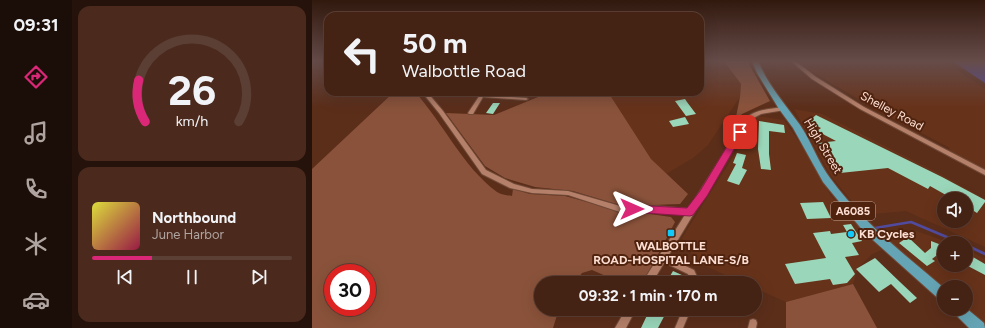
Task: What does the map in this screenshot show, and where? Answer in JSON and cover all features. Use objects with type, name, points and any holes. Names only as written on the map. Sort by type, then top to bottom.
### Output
[{"type":"main road","name":"A6085","points":[[762,76],[782,109]]},
{"type":"main road","name":"High Street","points":[[782,109],[797,128],[826,180],[868,229],[937,290]]},
{"type":"main road","points":[[966,316],[979,328]]},
{"type":"street","name":"Shelley Road","points":[[812,76],[862,108],[985,173]]},
{"type":"street","points":[[427,96],[441,112],[484,172],[512,186],[532,191],[568,193],[620,209],[657,209],[690,212]]},
{"type":"street","points":[[471,113],[483,96]]},
{"type":"street","points":[[501,96],[526,99]]},
{"type":"street","points":[[651,276],[748,119],[754,114],[760,112],[782,109]]},
{"type":"street","points":[[662,258],[691,272],[693,276]]},
{"type":"street","points":[[620,328],[627,316]]},
{"type":"street","points":[[679,328],[684,316]]},
{"type":"shaded area","points":[[704,76],[735,76],[741,84],[740,97],[708,145],[693,158],[666,174],[651,159],[611,96],[704,96]]},
{"type":"shaded area","points":[[735,76],[756,76],[770,101],[742,114],[735,122],[740,97],[741,84]]},
{"type":"shaded area","points":[[819,76],[966,76],[985,89],[985,170],[948,150],[950,148],[872,107]]},
{"type":"shaded area","points":[[975,76],[985,76],[985,83]]},
{"type":"shaded area","points":[[390,96],[418,96],[463,157],[485,182],[499,193],[512,196],[513,189],[530,194],[565,196],[620,211],[671,217],[675,222],[647,276],[606,276],[592,270],[582,273],[580,276],[534,276],[534,316],[557,316],[553,328],[312,328],[312,169]]},
{"type":"shaded area","points":[[541,96],[611,96],[651,159],[688,194],[680,204],[623,206],[573,191],[535,187],[505,178],[485,166],[446,113],[494,115]]},
{"type":"shaded area","points":[[794,109],[822,114],[972,192],[937,192],[937,225],[906,211],[863,215],[831,176]]},
{"type":"shaded area","points":[[757,116],[784,120],[811,159],[831,196],[882,250],[872,254],[858,268],[853,284],[786,302],[762,291],[762,276],[727,276],[697,262],[682,238]]},
{"type":"shaded area","points":[[973,192],[985,199],[985,247],[973,242],[973,236],[961,236],[943,228],[973,228]]},
{"type":"shaded area","points":[[913,230],[937,238],[937,272],[973,272],[973,253],[985,259],[985,325],[973,314],[973,280],[937,280],[937,283],[889,242]]},
{"type":"shaded area","points":[[853,284],[877,328],[786,328],[786,302]]},
{"type":"building","points":[[685,99],[696,114],[686,116],[675,101]]},
{"type":"building","points":[[493,103],[500,103],[493,114],[486,113]]},
{"type":"building","points":[[816,115],[970,192],[941,192],[930,186],[928,189],[888,168],[840,173],[818,143],[836,141],[817,131],[821,128],[808,122]]},
{"type":"building","points":[[685,117],[689,124],[673,127],[669,121]]},
{"type":"building","points":[[759,121],[784,125],[785,133],[769,131],[771,170],[761,169],[758,149]]},
{"type":"building","points":[[737,153],[746,155],[742,168],[747,170],[739,185],[727,181],[736,164],[733,163]]},
{"type":"building","points":[[973,194],[985,200],[977,213],[973,210]]},
{"type":"building","points":[[823,202],[831,218],[807,219],[800,203]]},
{"type":"building","points":[[851,224],[862,241],[852,243],[859,255],[845,257],[855,274],[847,283],[833,285],[830,279],[795,284],[785,264],[826,258],[813,233],[830,231],[831,234],[847,232],[843,225]]},
{"type":"building","points":[[908,237],[925,253],[931,248],[931,241],[937,243],[937,255],[932,259],[935,261],[927,266],[899,243]]},
{"type":"building","points":[[973,257],[985,264],[985,275],[973,269]]},
{"type":"building","points":[[875,258],[917,298],[910,303],[891,284],[879,292],[856,269]]},
{"type":"building","points":[[673,271],[684,276],[670,276]]},
{"type":"building","points":[[647,316],[664,316],[658,328],[641,328]]},
{"type":"waterway","points":[[875,228],[911,222],[944,236]]},
{"type":"waterway","points":[[973,248],[985,254]]},
{"type":"place","name":"WALBOTTLE ROAD-HOSPITAL LANE-S/B","points":[[671,233]]},
{"type":"place","name":"KB Cycles","points":[[851,234]]},
{"type":"route","points":[[632,209],[657,209],[690,212],[740,132]]}]
